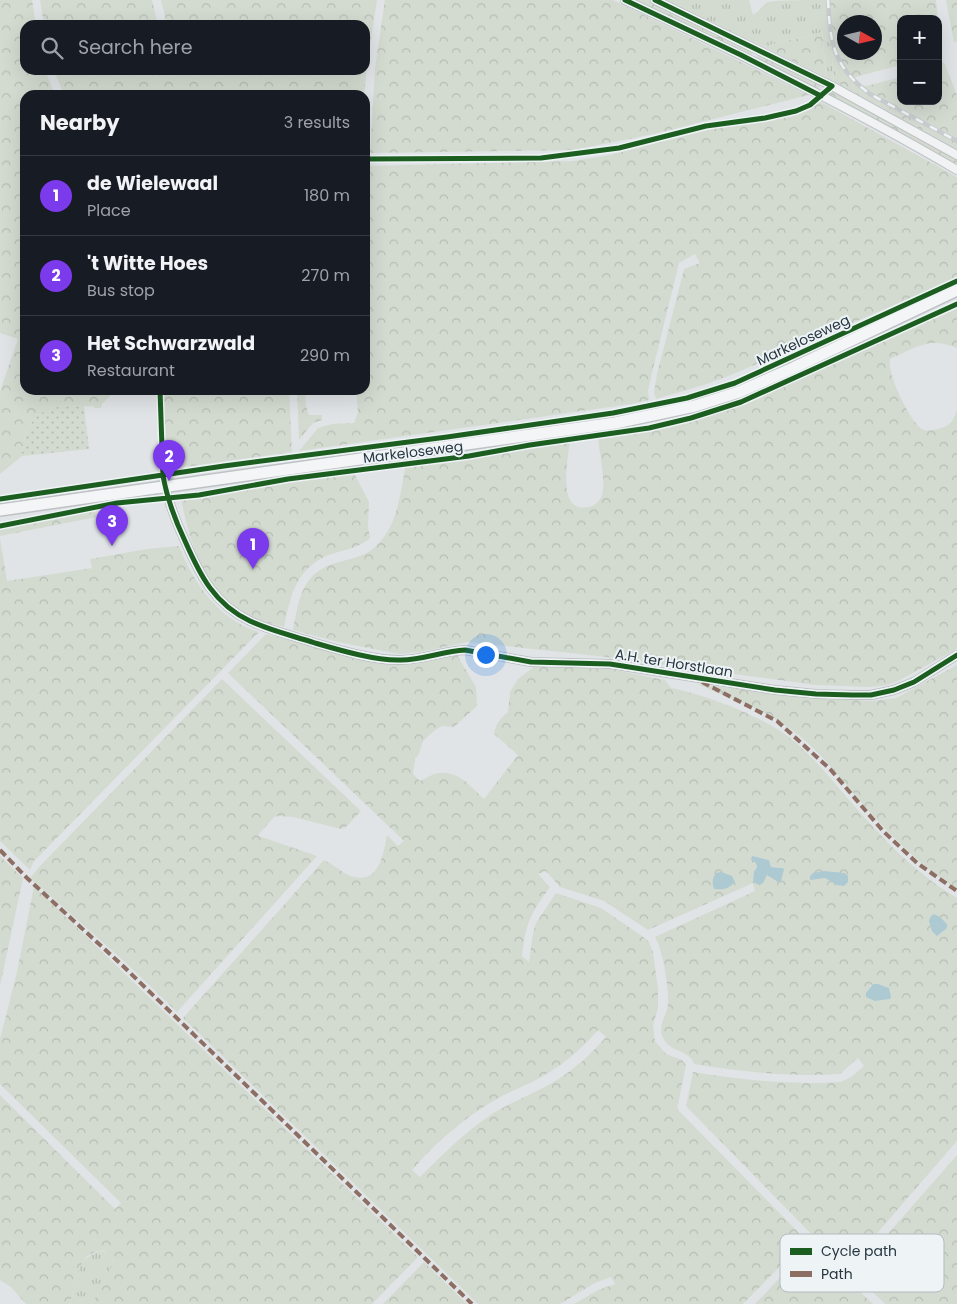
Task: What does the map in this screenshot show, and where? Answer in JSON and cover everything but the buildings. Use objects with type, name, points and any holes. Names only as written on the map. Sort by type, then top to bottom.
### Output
[{"type":"main road","name":"Markeloseweg","points":[[0,510],[164,481],[616,423],[695,406],[739,392],[957,290]]},
{"type":"street","points":[[625,0],[741,55],[893,133],[957,170]]},
{"type":"street","points":[[655,0],[832,86],[957,155]]},
{"type":"street","name":"A.H. ter Horstlaan","points":[[164,481],[176,520],[198,570],[205,582],[226,606],[250,621],[269,628],[379,659],[423,658],[465,650],[531,662],[610,664],[775,690],[816,694],[871,695],[894,690],[914,682],[957,655]]},
{"type":"green space","points":[[0,0],[32,0],[35,20],[20,20],[20,75],[47,75],[53,90],[20,90],[20,395],[111,395],[102,404],[101,408],[94,408],[94,406],[65,407],[53,409],[35,418],[24,439],[22,456],[0,474],[0,391],[18,339],[0,333]]},
{"type":"green space","points":[[40,0],[152,0],[157,20],[43,20]]},
{"type":"green space","points":[[161,0],[377,0],[370,47],[370,20],[166,20]]},
{"type":"green space","points":[[385,0],[613,0],[809,95],[654,134],[573,150],[370,153],[375,68]]},
{"type":"green space","points":[[631,0],[650,0],[753,50],[750,58]]},
{"type":"green space","points":[[666,0],[749,0],[753,15],[768,2],[828,0],[834,81],[826,77],[822,32],[764,47]]},
{"type":"green space","points":[[828,0],[936,0],[938,15],[897,15],[897,66],[855,77],[859,88],[897,78],[897,105],[942,105],[942,63],[944,62],[957,95],[957,149],[834,81]]},
{"type":"green space","points":[[946,0],[957,0],[957,41],[954,43]]},
{"type":"green space","points":[[822,32],[826,77],[764,47],[808,36]]},
{"type":"green space","points":[[759,53],[821,83],[818,90],[755,60]]},
{"type":"green space","points":[[56,75],[366,75],[365,90],[62,90]]},
{"type":"green space","points":[[834,89],[957,159],[957,168],[826,94]]},
{"type":"green space","points":[[819,101],[957,177],[957,278],[731,375],[656,399],[654,392],[657,374],[684,269],[700,263],[695,254],[679,263],[651,377],[648,391],[649,400],[299,451],[318,428],[332,424],[354,423],[358,412],[356,395],[370,395],[370,166],[573,161],[610,155]]},
{"type":"green space","points":[[957,307],[957,348],[930,343],[890,359],[892,374],[900,396],[911,417],[922,429],[939,429],[948,425],[954,419],[957,409],[957,649],[898,681],[888,685],[870,687],[816,685],[606,657],[468,642],[420,652],[399,654],[338,642],[293,630],[300,597],[310,579],[327,566],[366,553],[375,547],[385,535],[391,526],[398,506],[406,464],[570,441],[566,471],[568,494],[571,502],[578,507],[588,507],[600,499],[603,489],[598,437],[667,426],[745,404],[884,338]]},
{"type":"green space","points":[[162,395],[289,395],[292,452],[165,468]]},
{"type":"green space","points":[[297,395],[305,395],[309,415],[322,415],[322,420],[313,423],[299,440]]},
{"type":"green space","points":[[84,406],[89,449],[22,456],[24,441],[29,427],[44,411],[59,407]]},
{"type":"green space","points":[[354,473],[369,502],[368,527],[370,538],[349,549],[329,555],[309,568],[296,585],[292,594],[284,627],[243,613],[220,595],[211,583],[196,555],[180,495]]},
{"type":"green space","points":[[95,510],[96,517],[0,536],[0,527]]},
{"type":"green space","points":[[0,538],[7,581],[92,568],[90,559],[147,549],[179,546],[200,587],[220,610],[232,619],[259,632],[34,861],[30,870],[0,841]]},
{"type":"green space","points":[[266,634],[382,662],[403,664],[457,655],[476,687],[477,706],[454,727],[442,726],[423,741],[418,756],[415,758],[413,774],[420,781],[434,774],[449,773],[468,783],[484,799],[518,755],[494,734],[499,722],[508,712],[510,692],[518,679],[535,666],[610,669],[665,680],[671,688],[733,707],[765,722],[790,738],[814,760],[874,828],[913,866],[957,898],[957,1141],[876,1234],[811,1234],[686,1106],[693,1072],[767,1081],[841,1082],[851,1077],[864,1066],[858,1058],[840,1074],[822,1075],[767,1073],[694,1064],[688,1056],[666,1043],[661,1033],[668,1004],[668,989],[663,960],[655,937],[755,891],[753,883],[648,930],[604,901],[560,887],[546,871],[538,874],[550,887],[530,919],[525,935],[522,956],[529,962],[536,923],[556,893],[601,908],[649,942],[653,952],[658,989],[658,1008],[653,1025],[655,1041],[666,1054],[682,1060],[686,1065],[677,1109],[800,1234],[780,1234],[780,1266],[743,1304],[574,1304],[598,1290],[615,1284],[611,1277],[595,1283],[560,1304],[478,1304],[183,1018],[324,860],[348,875],[358,878],[366,877],[377,868],[381,860],[387,835],[398,846],[404,841],[228,673]],"holes":[[[758,857],[769,860],[771,867],[779,867],[783,873],[781,878],[767,875],[765,877],[753,877],[757,869]],[[873,984],[889,988],[890,999],[875,1001],[870,987]],[[598,1030],[606,1037],[583,1060],[564,1075],[541,1089],[500,1109],[472,1128],[420,1177],[412,1170],[444,1137],[469,1117],[495,1100],[551,1071],[576,1053]]]},
{"type":"green space","points":[[957,665],[957,889],[930,870],[903,847],[820,755],[796,733],[761,711],[697,684],[798,696],[870,701],[896,698]]},
{"type":"green space","points":[[222,679],[361,811],[346,827],[341,829],[293,817],[274,817],[259,836],[317,856],[177,1012],[125,962],[30,878]]},
{"type":"green space","points":[[0,856],[23,878],[0,986]]},
{"type":"green space","points":[[34,886],[418,1257],[372,1304],[91,1304],[110,1272],[114,1260],[106,1251],[98,1251],[84,1260],[80,1266],[69,1304],[26,1304],[11,1287],[0,1280],[0,1095],[115,1209],[121,1203],[0,1084],[0,1039],[17,972]]},
{"type":"green space","points":[[957,1155],[957,1304],[885,1304],[873,1292],[944,1292],[944,1234],[888,1234]]},
{"type":"green space","points":[[99,1251],[109,1252],[114,1260],[102,1289],[91,1304],[69,1304],[73,1295],[79,1267],[83,1261]]},
{"type":"green space","points":[[424,1262],[467,1304],[383,1304]]},
{"type":"green space","points":[[780,1278],[780,1292],[860,1292],[873,1304],[755,1304]]},
{"type":"water","points":[[752,856],[769,860],[771,867],[784,869],[781,881],[778,882],[767,875],[763,883],[759,885],[753,882],[754,872],[757,867],[756,863],[751,860]]},
{"type":"water","points":[[824,871],[845,873],[848,876],[848,882],[844,886],[837,885],[825,878],[810,880],[810,876],[813,873]]},
{"type":"water","points":[[721,872],[732,876],[735,882],[726,889],[714,889],[714,877],[716,873]]},
{"type":"water","points":[[934,914],[947,924],[947,928],[937,936],[932,931],[929,921]]},
{"type":"water","points":[[873,984],[889,988],[890,999],[875,1001],[866,997],[866,993]]},
{"type":"railway","points":[[828,0],[832,41],[836,53],[848,74],[870,94],[957,141]]},
{"type":"marked path","points":[[702,682],[777,721],[830,769],[883,831],[917,863],[957,891]]},
{"type":"marked path","points":[[0,850],[27,878],[123,966],[472,1304]]},
{"type":"cycle path","points":[[625,0],[741,55],[821,96]]},
{"type":"cycle path","points":[[370,159],[541,158],[619,148],[706,126],[765,118],[796,111],[810,105],[832,86],[655,0]]},
{"type":"cycle path","points":[[0,499],[224,466],[613,413],[687,398],[735,383],[957,281]]},
{"type":"cycle path","points":[[0,526],[117,503],[199,495],[288,479],[469,456],[649,428],[691,418],[741,402],[957,304]]},
{"type":"cycle path","points":[[160,395],[163,476],[172,509],[191,554],[203,577],[227,606],[250,621],[274,631],[346,652],[380,659],[409,660],[465,650],[531,662],[610,664],[775,690],[816,694],[871,695],[894,690],[914,682],[957,655]]},
{"type":"place","name":"'t Witte Hoes","points":[[169,481]]},
{"type":"place","name":"Het Schwarzwald","points":[[112,546]]},
{"type":"place","name":"de Wielewaal","points":[[253,569]]}]
